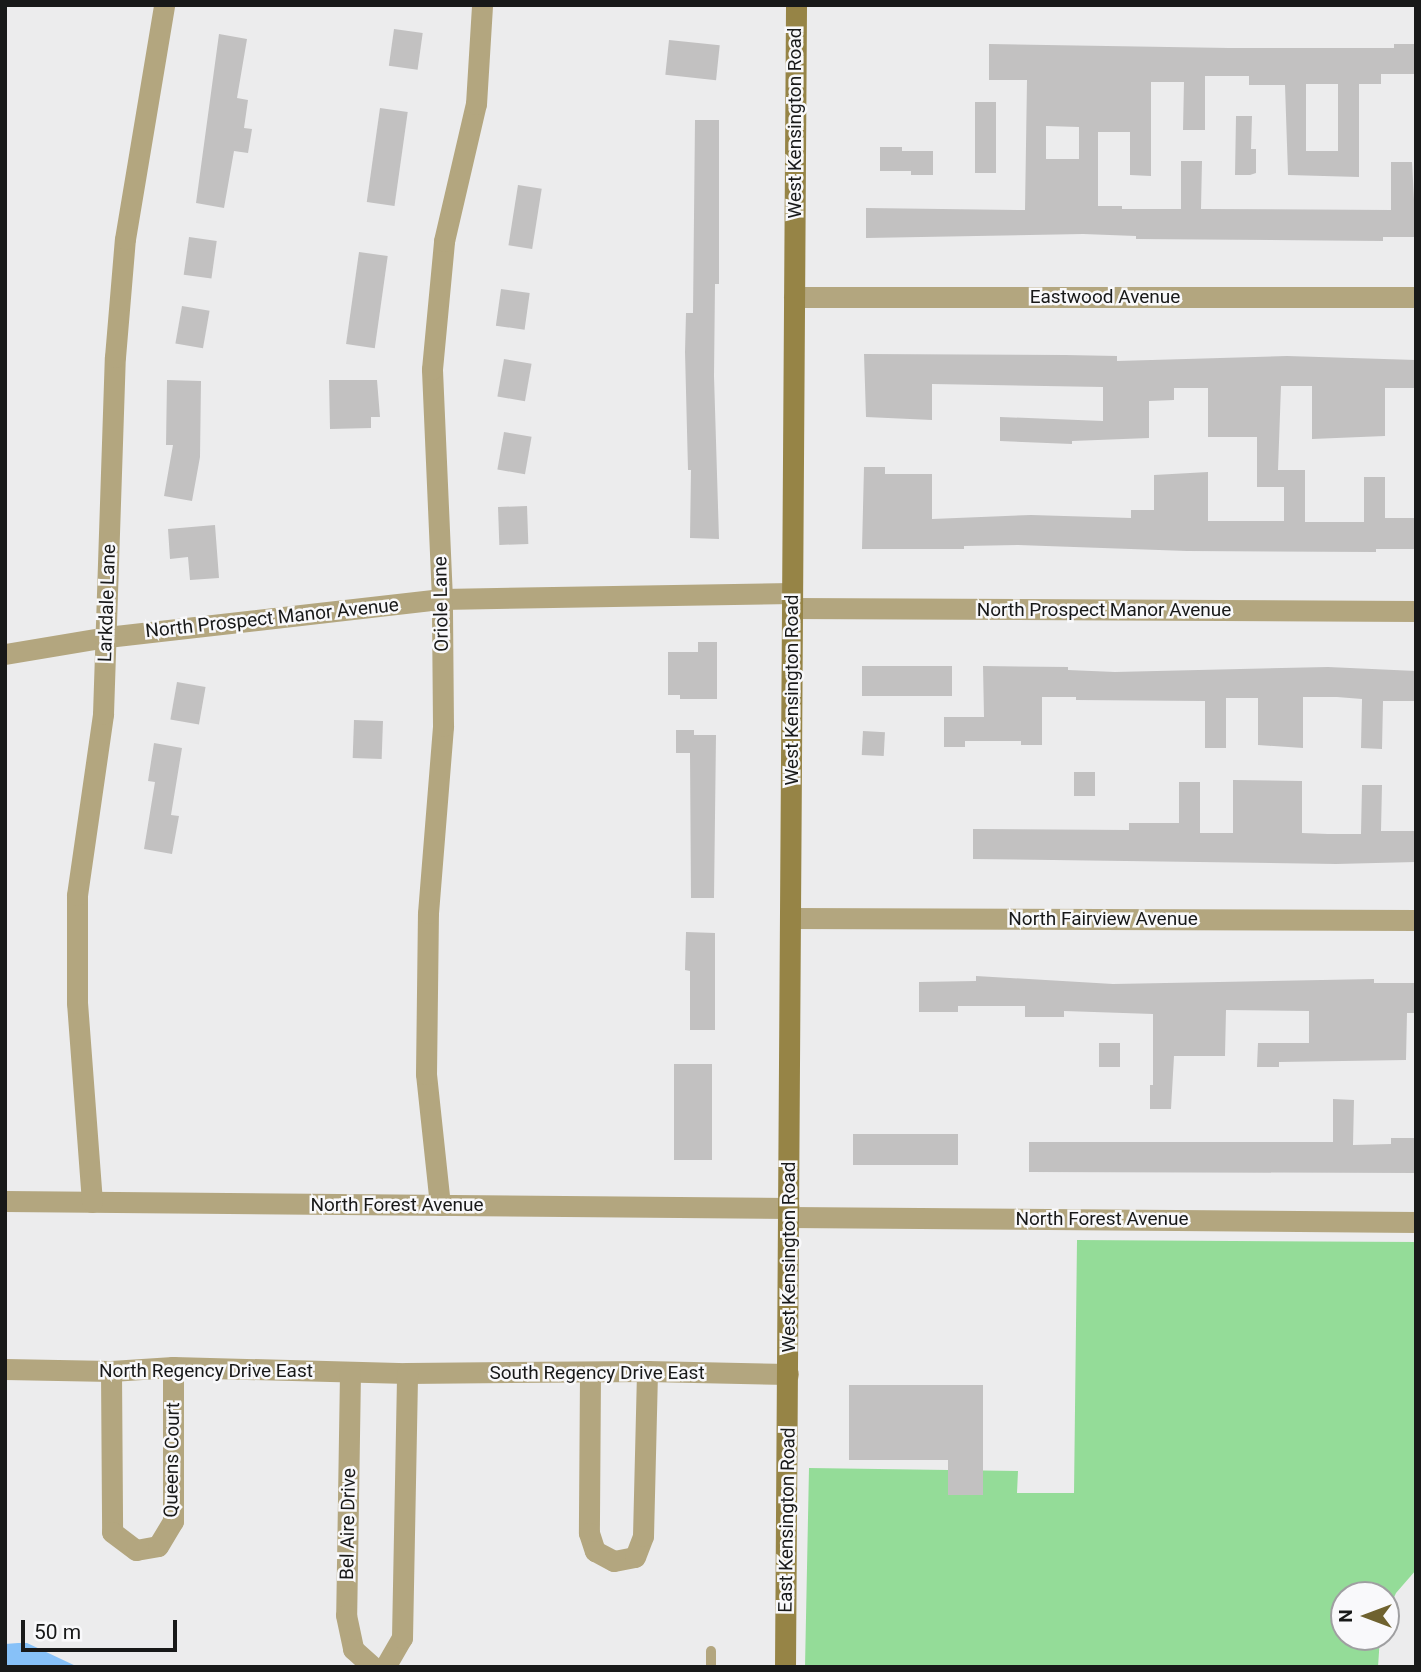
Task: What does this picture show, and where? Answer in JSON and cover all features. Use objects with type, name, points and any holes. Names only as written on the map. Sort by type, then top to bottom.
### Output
[{"type":"main road","name":"West Kensington Road","points":[[788,1374],[796,5]]},
{"type":"main road","name":"East Kensington Road","points":[[785,1667],[788,1374]]},
{"type":"street","name":"Larkdale Lane","points":[[92,1202],[77,1003],[77,895],[103,714],[114,357],[125,239],[164,5]]},
{"type":"street","name":"Oriole Lane","points":[[440,1205],[426,1074],[428,913],[443,726],[442,599],[432,369],[444,241],[476,104],[482,5]]},
{"type":"street","name":"Eastwood Avenue","points":[[794,297],[1416,296]]},
{"type":"street","name":"North Prospect Manor Avenue","points":[[5,653],[107,637],[442,599],[792,601],[1416,611]]},
{"type":"street","name":"North Fairview Avenue","points":[[791,918],[1416,920]]},
{"type":"street","name":"North Forest Avenue","points":[[5,1201],[440,1205],[1416,1222]]},
{"type":"street","name":"North Regency Drive East","points":[[5,1369],[111,1371],[173,1367],[407,1373]]},
{"type":"street","name":"Queens Court","points":[[111,1371],[113,1532],[136,1550],[158,1546],[173,1521],[173,1367]]},
{"type":"street","name":"South Regency Drive East","points":[[407,1373],[647,1371],[788,1374]]},
{"type":"street","points":[[590,1373],[589,1533],[595,1551],[614,1561],[635,1557],[643,1536],[647,1371]]},
{"type":"street","name":"Bel Aire Drive","points":[[350,1372],[346,1615],[353,1649],[373,1667]]},
{"type":"street","points":[[385,1667],[402,1639],[407,1373]]},
{"type":"lane","points":[[711,1651],[711,1667]]},
{"type":"green space","points":[[1077,1240],[1416,1242],[1416,1570],[1400,1588],[1400,1581],[1330,1581],[1330,1651],[1379,1651],[1378,1667],[805,1667],[809,1468],[1018,1471],[1017,1493],[1074,1493]]},
{"type":"water","points":[[27,1643],[78,1667],[5,1667],[5,1644]]},
{"type":"building","points":[[394,29],[423,33],[418,70],[389,66]]},
{"type":"building","points":[[219,34],[247,39],[237,98],[248,100],[244,128],[252,129],[248,153],[234,151],[224,208],[196,203]]},
{"type":"building","points":[[669,40],[720,45],[716,80],[665,75]]},
{"type":"building","points":[[989,44],[1394,48],[1394,44],[1416,44],[1416,74],[1381,74],[1381,84],[1359,84],[1359,177],[1288,175],[1285,85],[1249,85],[1249,76],[1205,76],[1205,130],[1183,130],[1184,82],[1151,82],[1151,176],[1130,175],[1130,132],[1098,132],[1098,206],[1122,206],[1122,209],[1181,209],[1181,161],[1202,161],[1201,209],[1391,210],[1391,162],[1412,162],[1416,237],[1383,237],[1383,241],[1136,239],[1136,236],[1083,234],[866,238],[866,208],[1025,210],[1027,80],[989,80]],"holes":[[[1306,84],[1338,84],[1338,151],[1306,151]],[[1046,126],[1079,127],[1079,159],[1046,159]]]},
{"type":"building","points":[[975,102],[996,102],[996,173],[975,173]]},
{"type":"building","points":[[380,108],[408,112],[395,206],[367,202]]},
{"type":"building","points":[[1236,116],[1252,116],[1251,149],[1256,149],[1256,173],[1250,175],[1235,175]]},
{"type":"building","points":[[695,120],[719,120],[719,284],[715,284],[714,376],[719,539],[690,538],[691,470],[688,470],[685,352],[686,313],[693,313]]},
{"type":"building","points":[[880,147],[902,147],[902,151],[933,151],[933,175],[911,175],[911,171],[880,171]]},
{"type":"building","points":[[518,185],[542,189],[532,249],[508,245]]},
{"type":"building","points":[[189,237],[217,241],[211,279],[184,275]]},
{"type":"building","points":[[359,252],[388,256],[375,348],[346,344]]},
{"type":"building","points":[[501,289],[530,293],[525,330],[496,326]]},
{"type":"building","points":[[182,306],[210,311],[203,348],[175,343]]},
{"type":"building","points":[[864,354],[1117,356],[1117,361],[1287,356],[1416,360],[1416,388],[1385,388],[1385,436],[1312,439],[1312,386],[1281,386],[1278,470],[1305,470],[1305,522],[1364,522],[1364,477],[1385,477],[1385,518],[1416,518],[1416,549],[1376,549],[1376,552],[1187,551],[1018,545],[964,546],[964,549],[862,549],[864,467],[885,467],[885,474],[932,474],[932,519],[1031,515],[1131,518],[1131,510],[1154,510],[1154,475],[1208,472],[1208,521],[1284,521],[1284,487],[1257,487],[1257,437],[1208,437],[1208,388],[1174,388],[1174,400],[1149,401],[1149,438],[1072,441],[1072,444],[1000,441],[1000,417],[1103,421],[1103,387],[932,384],[932,420],[866,417]]},
{"type":"building","points":[[504,359],[532,364],[525,401],[497,396]]},
{"type":"building","points":[[167,380],[201,381],[200,457],[192,501],[164,496],[173,445],[166,445]]},
{"type":"building","points":[[329,380],[377,380],[380,417],[371,417],[371,428],[330,429]]},
{"type":"building","points":[[504,432],[532,437],[525,474],[497,469]]},
{"type":"building","points":[[527,506],[528,544],[499,545],[498,507]]},
{"type":"building","points":[[215,525],[219,578],[190,580],[188,557],[170,559],[168,529]]},
{"type":"building","points":[[698,642],[717,642],[717,699],[680,699],[680,695],[668,695],[668,652],[698,652]]},
{"type":"building","points":[[862,666],[952,666],[952,696],[862,696]]},
{"type":"building","points":[[983,666],[1068,667],[1068,670],[1115,672],[1328,667],[1416,671],[1416,701],[1383,701],[1382,749],[1361,748],[1362,699],[1337,697],[1303,697],[1303,748],[1258,745],[1258,698],[1226,698],[1226,748],[1205,748],[1205,701],[1076,700],[1076,697],[1042,697],[1042,745],[1021,745],[1021,741],[965,741],[965,747],[944,747],[944,717],[984,717]]},
{"type":"building","points":[[177,682],[206,687],[199,724],[170,719]]},
{"type":"building","points":[[354,720],[383,721],[382,759],[353,758]]},
{"type":"building","points":[[676,730],[694,730],[694,735],[716,735],[714,898],[691,898],[690,753],[676,753]]},
{"type":"building","points":[[863,731],[885,732],[884,756],[862,755]]},
{"type":"building","points":[[154,743],[182,748],[171,815],[179,816],[172,854],[144,849],[155,782],[148,781]]},
{"type":"building","points":[[1074,772],[1095,772],[1095,796],[1074,796]]},
{"type":"building","points":[[1233,780],[1302,781],[1302,833],[1328,834],[1361,834],[1362,785],[1382,785],[1381,831],[1416,831],[1416,862],[1336,864],[973,859],[973,829],[1129,830],[1129,823],[1179,823],[1179,782],[1200,782],[1200,833],[1233,833]]},
{"type":"building","points":[[686,932],[715,933],[715,1030],[690,1030],[690,971],[685,970]]},
{"type":"building","points":[[976,976],[1113,984],[1374,979],[1374,983],[1416,983],[1416,1013],[1407,1013],[1406,1060],[1279,1062],[1279,1067],[1257,1067],[1258,1043],[1309,1043],[1309,1011],[1226,1010],[1225,1056],[1174,1056],[1171,1109],[1150,1109],[1150,1085],[1153,1085],[1153,1014],[1064,1011],[1064,1017],[1025,1017],[1025,1006],[958,1006],[958,1012],[919,1012],[919,982],[976,981]]},
{"type":"building","points":[[1099,1043],[1120,1043],[1120,1067],[1099,1067]]},
{"type":"building","points":[[674,1064],[712,1064],[712,1160],[674,1160]]},
{"type":"building","points":[[1333,1099],[1354,1100],[1353,1145],[1391,1144],[1391,1138],[1416,1138],[1416,1173],[1029,1172],[1029,1142],[1333,1142]]},
{"type":"building","points":[[853,1134],[958,1134],[958,1165],[853,1165]]},
{"type":"building","points":[[849,1385],[983,1385],[983,1495],[948,1495],[948,1460],[849,1460]]}]
